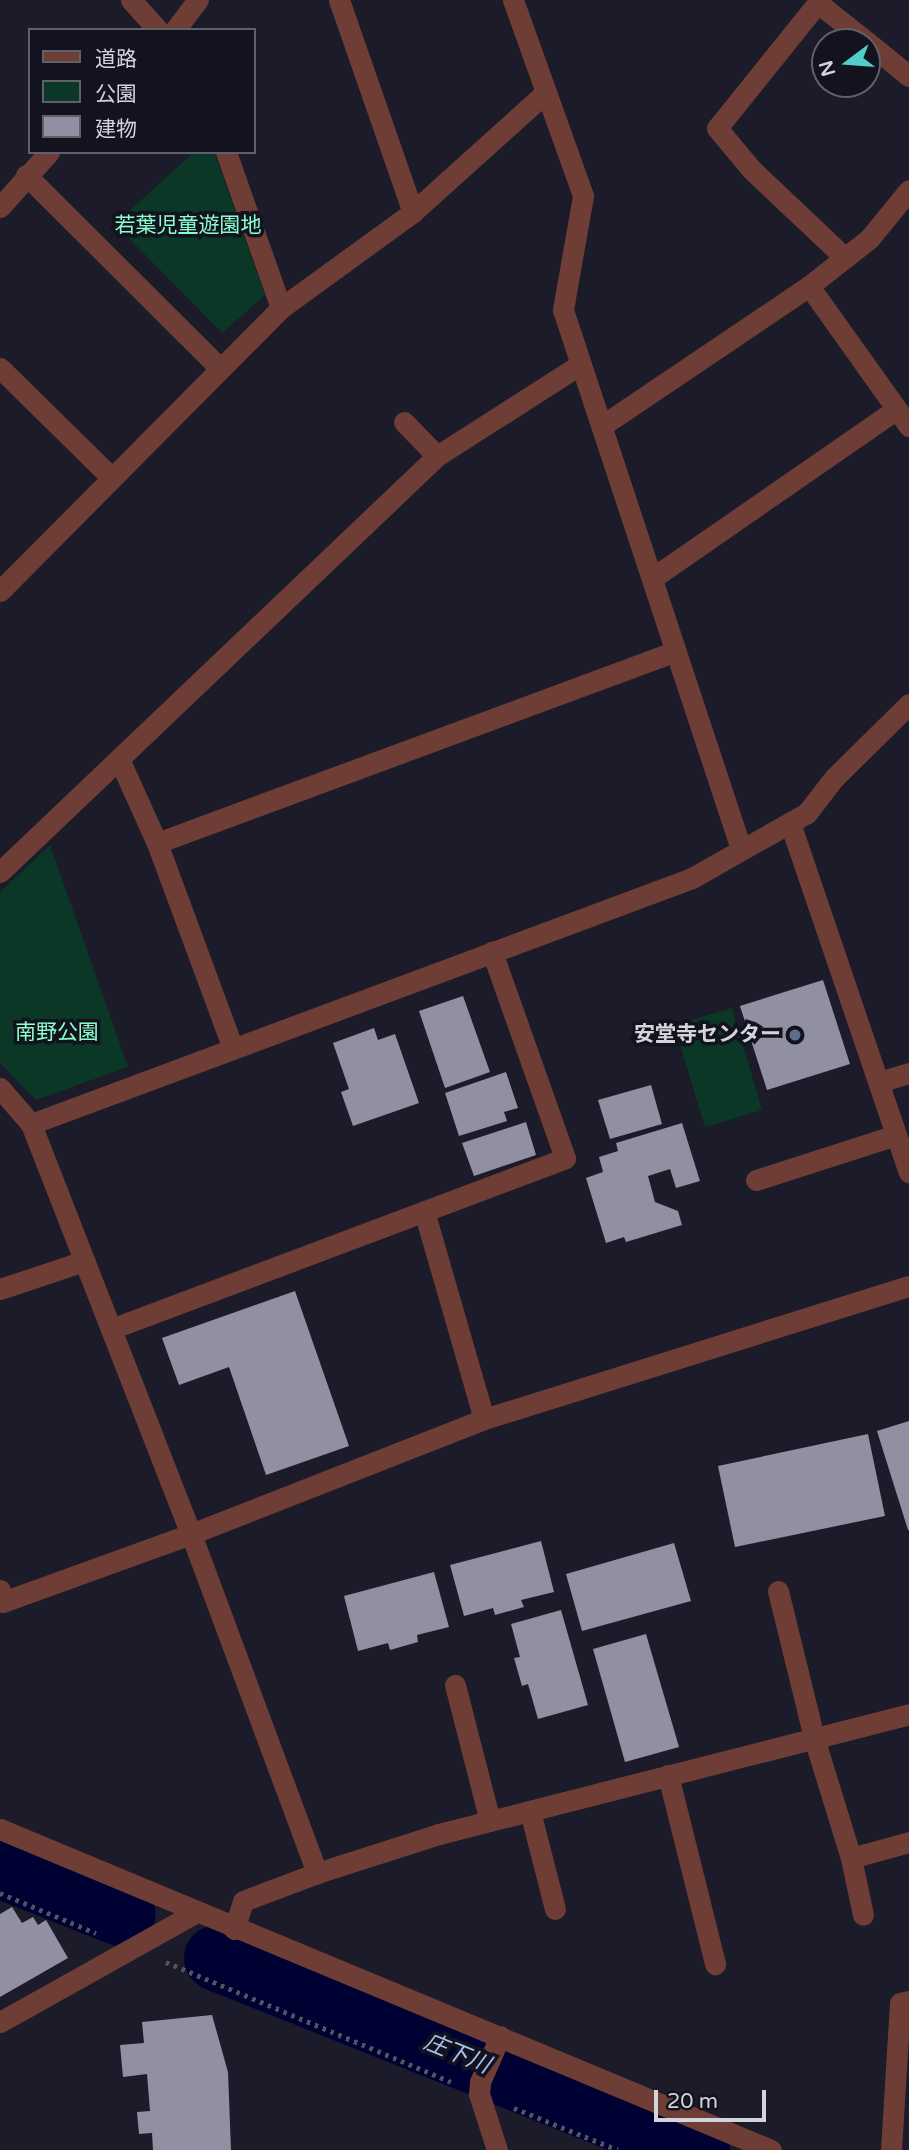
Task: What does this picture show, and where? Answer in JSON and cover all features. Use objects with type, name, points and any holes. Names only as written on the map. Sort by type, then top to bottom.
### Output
[{"type":"street","points":[[131,0],[156,28]]},
{"type":"street","points":[[177,28],[198,0]]},
{"type":"street","points":[[339,0],[413,212]]},
{"type":"street","points":[[513,0],[583,196],[563,310],[578,366],[604,425],[741,849]]},
{"type":"street","points":[[844,257],[751,169],[718,128],[819,1],[851,28]]},
{"type":"street","points":[[881,53],[909,76]]},
{"type":"street","points":[[1,588],[110,476],[281,308],[413,212],[545,93]]},
{"type":"street","points":[[0,207],[26,174],[47,154]]},
{"type":"street","points":[[227,154],[281,308]]},
{"type":"street","points":[[26,174],[219,368]]},
{"type":"street","points":[[604,425],[809,286],[869,239],[909,190]]},
{"type":"street","points":[[654,577],[903,418],[809,286]]},
{"type":"street","points":[[0,872],[438,456],[578,366]]},
{"type":"street","points":[[0,368],[110,476]]},
{"type":"street","points":[[404,422],[438,456]]},
{"type":"street","points":[[157,843],[676,650]]},
{"type":"street","points":[[31,1124],[232,1046],[692,878],[807,813],[834,778],[909,704]]},
{"type":"street","points":[[119,759],[157,843],[232,1046]]},
{"type":"street","points":[[790,823],[909,1172]]},
{"type":"street","points":[[111,1329],[565,1157],[492,952]]},
{"type":"street","points":[[879,1082],[909,1073]]},
{"type":"street","points":[[0,1088],[31,1124],[191,1534],[317,1873]]},
{"type":"street","points":[[756,1180],[896,1135]]},
{"type":"street","points":[[424,1211],[484,1419]]},
{"type":"street","points":[[0,1289],[84,1261]]},
{"type":"street","points":[[0,1590],[3,1602],[191,1534],[484,1419],[909,1286]]},
{"type":"street","points":[[778,1591],[814,1738],[850,1858],[863,1915]]},
{"type":"street","points":[[455,1685],[490,1821]]},
{"type":"street","points":[[234,1929],[243,1900],[317,1873],[490,1821],[909,1714]]},
{"type":"street","points":[[668,1775],[715,1964]]},
{"type":"street","points":[[530,1811],[555,1909]]},
{"type":"street","points":[[0,1829],[496,2044],[759,2148]]},
{"type":"street","points":[[850,1858],[909,1842]]},
{"type":"street","points":[[0,2022],[195,1913]]},
{"type":"street","points":[[891,2150],[900,2003],[909,2001]]},
{"type":"street","points":[[496,2044],[479,2088],[497,2150]]},
{"type":"path","points":[[0,1893],[479,2088],[618,2150]]},
{"type":"green space","name":"若葉児童遊園地","points":[[192,154],[215,154],[265,295],[222,333],[115,224]]},
{"type":"green space","name":"南野公園","points":[[50,845],[128,1067],[36,1100],[0,1063],[0,892]]},
{"type":"green space","points":[[732,1008],[762,1110],[705,1127],[674,1025]]},
{"type":"building","name":"安堂寺センター","points":[[823,980],[850,1064],[767,1090],[740,1006]]},
{"type":"building","points":[[463,996],[490,1072],[445,1088],[419,1011]]},
{"type":"building","points":[[374,1028],[378,1040],[395,1034],[419,1103],[353,1126],[341,1092],[349,1089],[333,1043]]},
{"type":"building","points":[[506,1072],[518,1108],[504,1112],[507,1121],[459,1136],[445,1093]]},
{"type":"building","points":[[651,1085],[662,1124],[610,1139],[598,1100]]},
{"type":"building","points":[[526,1122],[536,1155],[474,1176],[462,1143]]},
{"type":"building","points":[[682,1123],[700,1181],[676,1188],[670,1169],[648,1176],[655,1202],[678,1211],[682,1225],[626,1242],[624,1237],[606,1243],[586,1178],[603,1172],[599,1157],[618,1151],[616,1143]]},
{"type":"building","points":[[295,1291],[349,1446],[266,1475],[229,1367],[179,1385],[162,1338]]},
{"type":"building","points":[[909,1421],[909,1530],[908,1530],[877,1431]]},
{"type":"building","points":[[868,1434],[885,1516],[735,1547],[718,1466]]},
{"type":"building","points":[[541,1541],[554,1592],[521,1600],[524,1607],[495,1615],[493,1608],[464,1616],[450,1565]]},
{"type":"building","points":[[674,1543],[691,1601],[582,1631],[566,1574]]},
{"type":"building","points":[[434,1572],[449,1627],[417,1635],[418,1642],[390,1650],[388,1643],[358,1651],[344,1596]]},
{"type":"building","points":[[561,1610],[588,1705],[538,1719],[528,1684],[522,1686],[514,1658],[520,1657],[511,1624]]},
{"type":"building","points":[[646,1634],[679,1747],[625,1762],[593,1649]]},
{"type":"building","points":[[12,1907],[22,1923],[33,1917],[38,1925],[46,1920],[68,1958],[0,1997],[0,1914]]},
{"type":"building","points":[[212,2015],[228,2072],[231,2150],[153,2150],[152,2133],[139,2134],[137,2112],[150,2111],[147,2074],[123,2077],[120,2045],[144,2043],[142,2022]]},
{"type":"waterway","name":"庄下川","points":[[0,1865],[123,1914]]},
{"type":"waterway","name":"庄下川","points":[[217,1958],[697,2150]]},
{"type":"place","name":"安堂寺センター","points":[[795,1035]]}]
